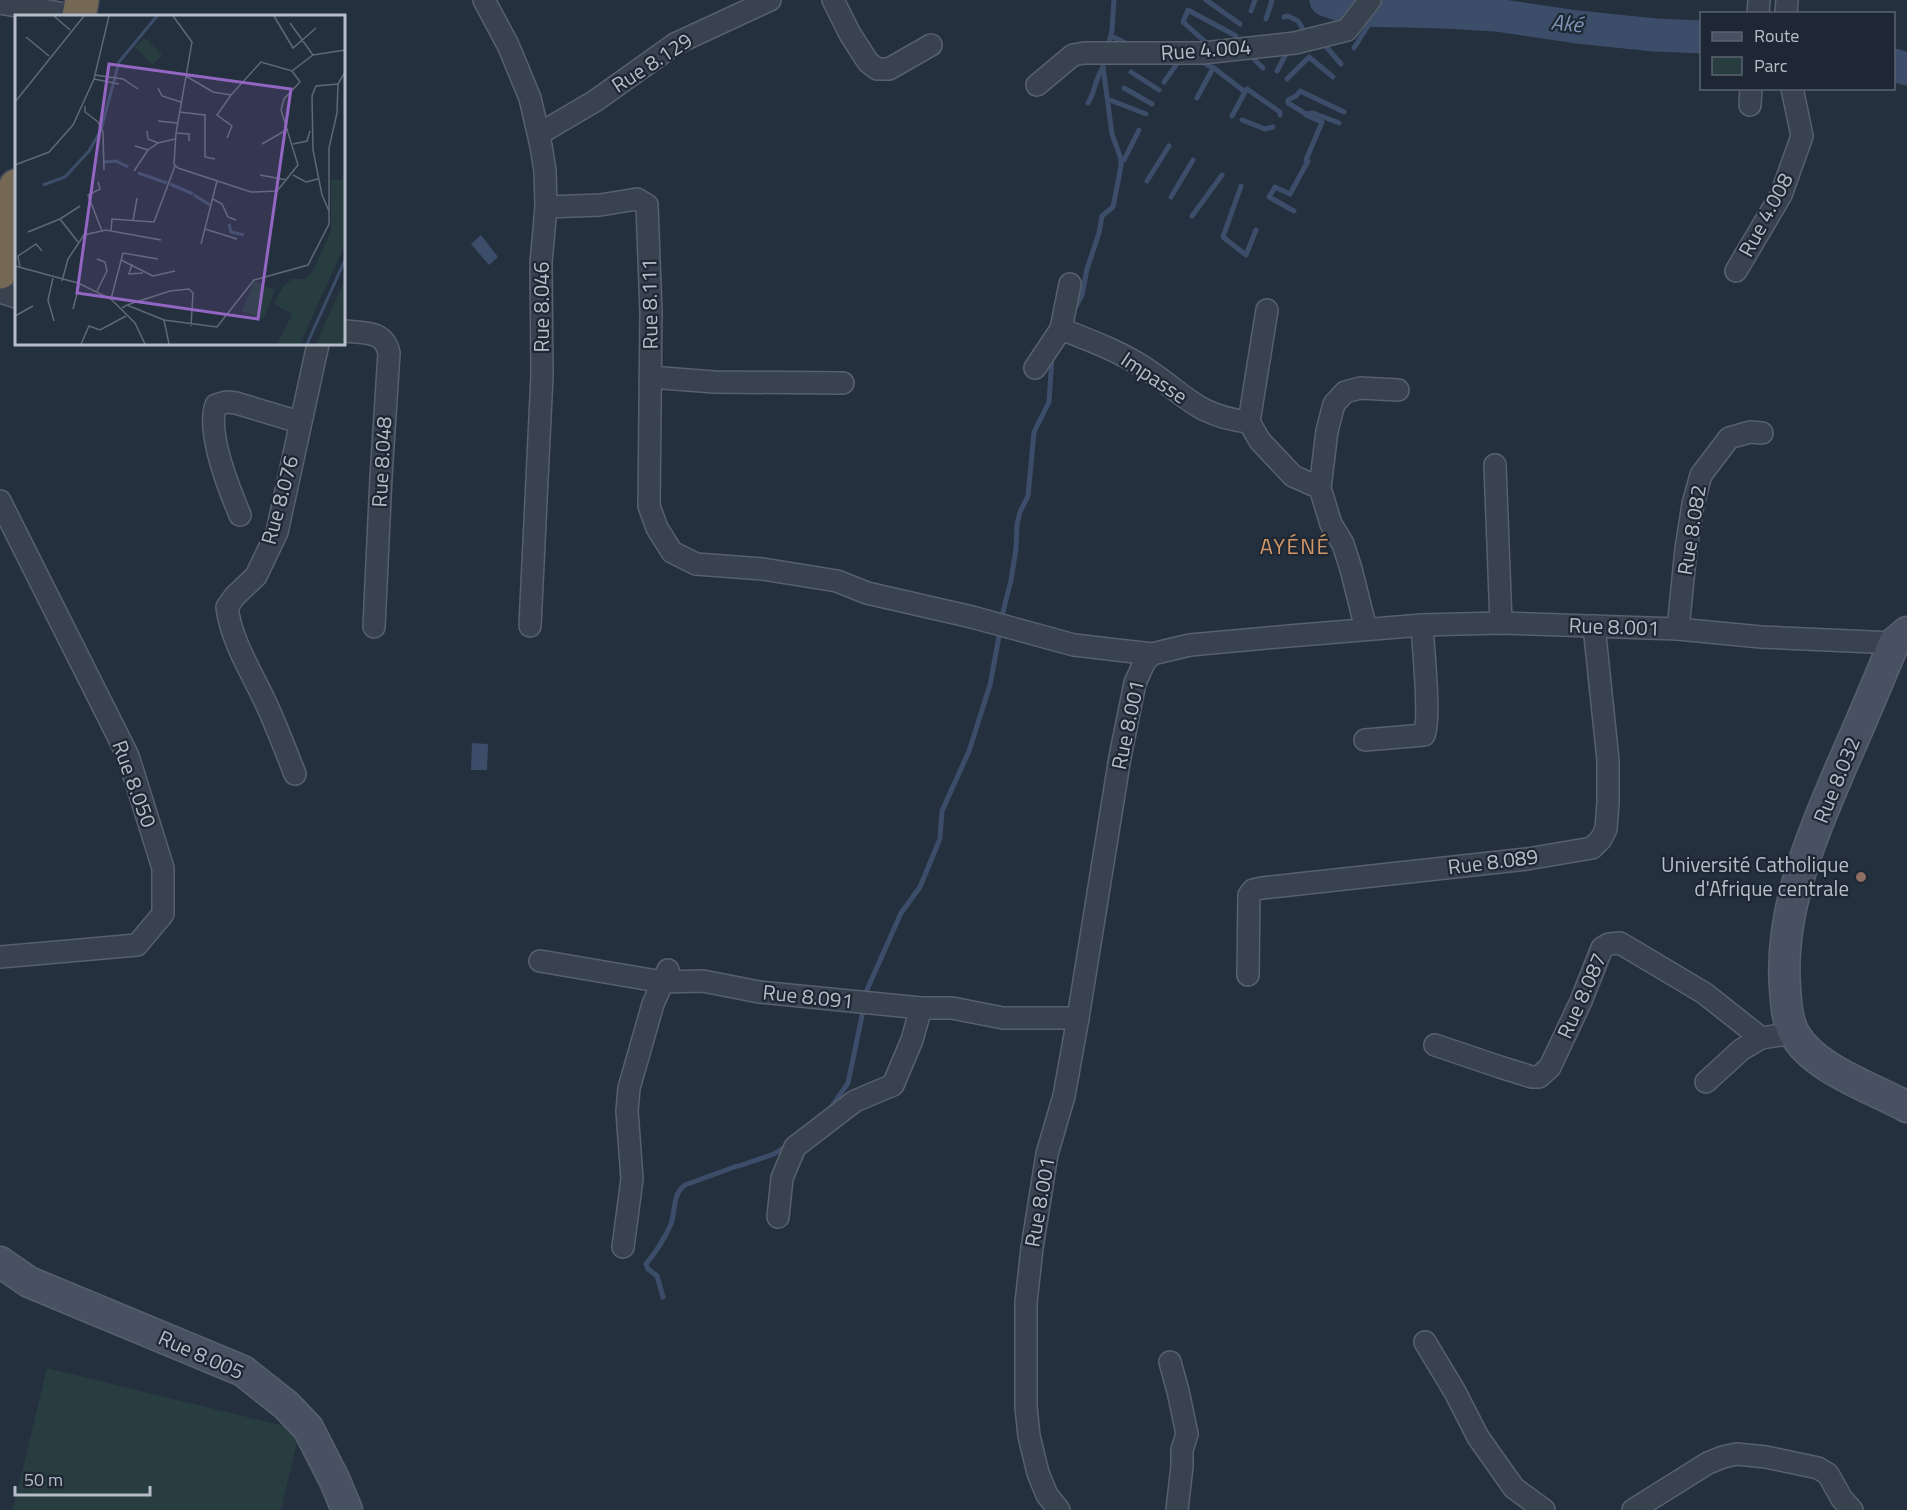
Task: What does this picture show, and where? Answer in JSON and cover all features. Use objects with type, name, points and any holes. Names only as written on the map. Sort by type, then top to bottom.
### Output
[{"type":"highway","points":[[0,223],[15,188]]},
{"type":"highway","points":[[0,272],[15,234]]},
{"type":"street","name":"Rue 8.046","points":[[484,0],[508,45],[525,87],[539,134],[545,171],[546,207],[540,263],[542,375],[530,626]]},
{"type":"street","name":"Rue 8.129","points":[[539,134],[595,101],[675,44],[770,0]]},
{"type":"street","points":[[833,0],[850,34],[868,62],[877,69],[889,69],[931,45]]},
{"type":"street","name":"Rue 4.004","points":[[1037,85],[1073,55],[1084,53],[1203,53],[1295,43],[1347,30],[1370,0]]},
{"type":"street","points":[[0,3],[71,9]]},
{"type":"street","name":"Rue 4.008","points":[[1736,271],[1781,195],[1802,136],[1792,90]]},
{"type":"street","name":"Rue 8.111","points":[[546,207],[600,205],[637,200],[647,205],[651,312],[649,506],[657,528],[672,552],[696,564],[763,569],[837,580],[867,593],[972,617],[1074,645],[1152,654]]},
{"type":"street","points":[[1035,368],[1061,329],[1070,284]]},
{"type":"street","points":[[0,292],[15,297]]},
{"type":"street","points":[[1267,310],[1249,422],[1260,441],[1293,476],[1320,488]]},
{"type":"street","name":"Impasse","points":[[1061,329],[1137,363],[1191,404],[1214,416],[1249,422]]},
{"type":"street","name":"Rue 8.048","points":[[345,331],[380,336],[387,344],[389,353],[374,627]]},
{"type":"street","name":"Rue 8.076","points":[[295,774],[263,698],[243,659],[229,621],[227,607],[234,596],[256,576],[276,532],[318,345]]},
{"type":"street","points":[[650,377],[714,382],[843,383]]},
{"type":"street","points":[[1366,629],[1343,544],[1331,524],[1320,488],[1327,431],[1334,404],[1345,392],[1360,388],[1398,390]]},
{"type":"street","points":[[240,515],[225,480],[215,437],[213,413],[216,405],[226,402],[236,403],[300,422]]},
{"type":"street","name":"Rue 8.082","points":[[1678,629],[1686,549],[1693,504],[1701,475],[1729,438],[1750,432],[1762,433]]},
{"type":"street","points":[[1495,465],[1501,623]]},
{"type":"street","name":"Rue 8.050","points":[[0,501],[128,756],[163,868],[164,914],[136,945],[0,957]]},
{"type":"street","name":"Rue 8.001","points":[[1059,1510],[1047,1495],[1038,1473],[1029,1436],[1026,1407],[1026,1303],[1039,1196],[1047,1154],[1064,1096],[1122,747],[1135,683],[1145,661],[1152,654],[1190,645],[1422,625],[1501,623],[1678,629],[1761,637],[1900,638]]},
{"type":"street","points":[[1365,740],[1424,735],[1426,730],[1422,625]]},
{"type":"street","name":"Rue 8.089","points":[[1248,975],[1250,934],[1248,904],[1249,895],[1253,890],[1527,859],[1592,848],[1601,839],[1606,829],[1608,760],[1594,626]]},
{"type":"street","name":"Rue 8.032","points":[[1900,638],[1828,800],[1798,879],[1787,926],[1783,966],[1786,1004],[1794,1033],[1811,1054],[1839,1074],[1907,1107]]},
{"type":"street","name":"Rue 8.087","points":[[1435,1045],[1532,1077],[1539,1077],[1550,1067],[1581,1001],[1602,948],[1614,943],[1620,943],[1704,993],[1761,1038]]},
{"type":"street","name":"Rue 8.091","points":[[540,961],[666,975],[759,993],[921,1008],[952,1008],[1003,1018],[1078,1018]]},
{"type":"street","points":[[623,1247],[632,1179],[627,1111],[629,1088],[653,1004],[666,975]]},
{"type":"street","points":[[778,1217],[782,1178],[795,1147],[855,1101],[893,1085],[912,1040],[921,1008]]},
{"type":"street","points":[[1706,1082],[1742,1050],[1761,1038],[1794,1033]]},
{"type":"street","name":"Rue 8.005","points":[[0,1262],[29,1282],[243,1371],[286,1404],[308,1428],[347,1510]]},
{"type":"street","points":[[1425,1342],[1455,1392],[1478,1437],[1514,1488],[1544,1510]]},
{"type":"street","points":[[1170,1362],[1186,1434],[1182,1450],[1177,1510]]},
{"type":"street","points":[[1633,1510],[1708,1463],[1737,1455],[1766,1457],[1818,1468],[1828,1474],[1852,1510]]},
{"type":"green space","points":[[47,1368],[300,1430],[281,1510],[13,1510]]},
{"type":"water","points":[[481,235],[498,257],[489,265],[471,244]]},
{"type":"water","points":[[472,743],[488,744],[487,770],[471,770]]},
{"type":"waterway","points":[[1108,47],[1112,30],[1114,0]]},
{"type":"waterway","points":[[1206,0],[1240,24]]},
{"type":"waterway","points":[[1251,11],[1255,0]]},
{"type":"waterway","points":[[1266,19],[1272,0]]},
{"type":"waterway","name":"Aké","points":[[1326,0],[1356,10],[1496,15],[1577,27],[1700,37]]},
{"type":"waterway","points":[[1210,46],[1183,22],[1188,10],[1236,36]]},
{"type":"waterway","points":[[1284,17],[1288,16],[1298,21],[1306,34]]},
{"type":"waterway","points":[[1354,48],[1371,21]]},
{"type":"waterway","points":[[1113,37],[1130,45]]},
{"type":"waterway","points":[[1323,43],[1341,64]]},
{"type":"waterway","points":[[1277,71],[1288,50]]},
{"type":"waterway","points":[[1249,54],[1263,68]]},
{"type":"waterway","points":[[1287,79],[1309,57],[1333,77]]},
{"type":"waterway","points":[[1073,312],[1082,295],[1102,216],[1113,207],[1121,166],[1121,159],[1112,134],[1103,67],[1104,58]]},
{"type":"waterway","points":[[1164,82],[1181,58]]},
{"type":"waterway","points":[[1197,98],[1213,68],[1199,60]]},
{"type":"waterway","name":"Aké","points":[[1895,65],[1907,69]]},
{"type":"waterway","points":[[1214,68],[1245,92],[1232,116]]},
{"type":"waterway","points":[[1088,103],[1102,69]]},
{"type":"waterway","points":[[1131,72],[1159,90]]},
{"type":"waterway","points":[[1124,88],[1152,104]]},
{"type":"waterway","points":[[1247,89],[1280,112],[1280,115]]},
{"type":"waterway","points":[[1339,123],[1313,113],[1306,114],[1288,103],[1288,100],[1300,91],[1344,112]]},
{"type":"waterway","points":[[1110,100],[1146,114]]},
{"type":"waterway","points":[[1294,211],[1269,197],[1275,187],[1290,194],[1308,161],[1306,160],[1322,122],[1306,115]]},
{"type":"waterway","points":[[1242,120],[1265,129],[1273,127]]},
{"type":"waterway","points":[[1124,160],[1139,130]]},
{"type":"waterway","points":[[1147,181],[1169,146]]},
{"type":"waterway","points":[[1171,197],[1193,160]]},
{"type":"waterway","points":[[1192,216],[1222,175]]},
{"type":"waterway","points":[[1241,186],[1223,237],[1246,255],[1256,230]]},
{"type":"waterway","points":[[1001,620],[1011,580],[1017,524],[1028,496],[1034,432],[1049,402],[1052,357]]},
{"type":"waterway","points":[[940,838],[942,811],[969,751],[990,685],[1000,631]]},
{"type":"waterway","points":[[866,992],[901,913],[920,887],[939,841]]},
{"type":"waterway","points":[[830,1109],[848,1083],[864,1006]]},
{"type":"waterway","points":[[739,1166],[774,1154],[789,1144]]},
{"type":"waterway","points":[[663,1297],[657,1276],[648,1269],[646,1264],[660,1245],[671,1224],[678,1193],[685,1185],[737,1166]]},
{"type":"place","name":"Université Catholique d'Afrique centrale","points":[[1861,877]]},
{"type":"district","name":"AYÉNÉ","points":[[1295,546]]}]
